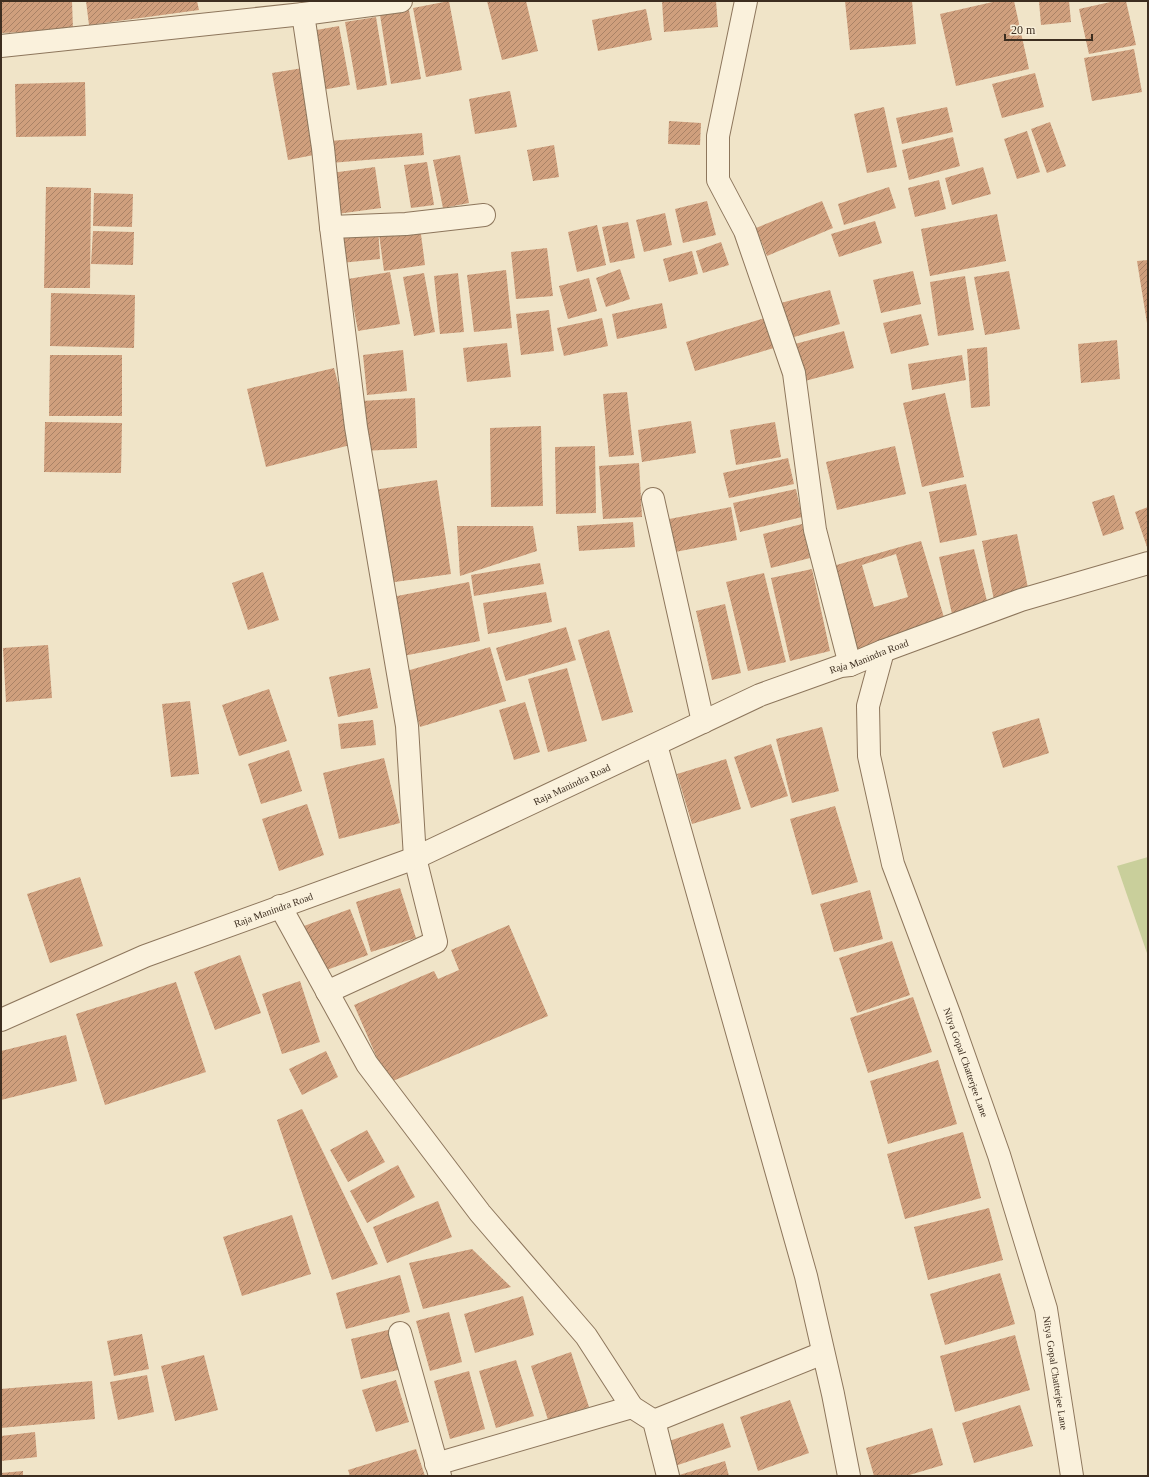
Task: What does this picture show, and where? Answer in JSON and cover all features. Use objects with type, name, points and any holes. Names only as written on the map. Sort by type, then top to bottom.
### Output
[{"type":"street","points":[[1,46],[303,14],[401,1]]},
{"type":"street","points":[[746,1],[718,136],[718,180],[745,231],[794,373],[815,530],[850,665]]},
{"type":"street","points":[[303,14],[323,148],[331,227],[356,427],[407,726],[415,858],[436,942],[327,992]]},
{"type":"street","points":[[331,227],[406,224],[484,215]]},
{"type":"street","points":[[653,499],[703,722]]},
{"type":"street","name":"Raja Manindra Road","points":[[1,1020],[145,956],[415,858],[760,695],[841,666],[850,665],[883,651],[1021,600],[1148,563]]},
{"type":"street","name":"Nitya Gopal Chatterjee Lane","points":[[883,651],[868,706],[868,756],[894,864],[999,1155],[1046,1309],[1072,1476]]},
{"type":"street","points":[[656,745],[806,1276],[849,1476]]},
{"type":"street","points":[[280,906],[367,1064],[480,1213],[586,1336],[632,1407],[654,1421],[668,1476]]},
{"type":"street","points":[[400,1333],[438,1470],[632,1407]]},
{"type":"street","points":[[654,1421],[823,1353]]},
{"type":"green space","points":[[1148,857],[1148,956],[1117,866]]},
{"type":"building","points":[[1,1],[72,1],[73,30],[1,33]]},
{"type":"building","points":[[86,1],[197,1],[199,10],[89,25]]},
{"type":"building","points":[[449,1],[462,70],[426,77],[413,8]]},
{"type":"building","points":[[487,1],[526,1],[538,51],[502,60]]},
{"type":"building","points":[[662,1],[716,1],[718,27],[664,32]]},
{"type":"building","points":[[845,1],[912,1],[916,44],[850,50]]},
{"type":"building","points":[[997,1],[1014,1],[1029,69],[956,86],[940,14]]},
{"type":"building","points":[[1039,1],[1069,1],[1071,22],[1041,25]]},
{"type":"building","points":[[1115,1],[1126,1],[1136,45],[1089,54],[1079,9]]},
{"type":"building","points":[[646,9],[652,40],[598,51],[592,20]]},
{"type":"building","points":[[409,10],[421,79],[391,84],[380,15]]},
{"type":"building","points":[[376,17],[387,85],[357,90],[345,22]]},
{"type":"building","points":[[339,26],[350,85],[322,90],[311,31]]},
{"type":"building","points":[[1134,49],[1142,92],[1092,101],[1084,58]]},
{"type":"building","points":[[303,68],[319,154],[288,160],[272,73]]},
{"type":"building","points":[[1035,73],[1044,107],[1002,118],[992,84]]},
{"type":"building","points":[[85,82],[86,136],[16,137],[15,84]]},
{"type":"building","points":[[510,91],[517,127],[475,134],[469,99]]},
{"type":"building","points":[[884,107],[897,167],[867,173],[854,114]]},
{"type":"building","points":[[947,107],[953,132],[902,144],[896,118]]},
{"type":"building","points":[[669,121],[701,123],[700,145],[668,144]]},
{"type":"building","points":[[1050,122],[1066,166],[1047,173],[1031,129]]},
{"type":"building","points":[[1027,131],[1040,172],[1017,179],[1004,139]]},
{"type":"building","points":[[422,133],[424,155],[331,163],[330,141]]},
{"type":"building","points":[[953,137],[960,166],[909,180],[902,150]]},
{"type":"building","points":[[554,145],[559,177],[533,181],[527,150]]},
{"type":"building","points":[[460,155],[469,203],[443,208],[433,160]]},
{"type":"building","points":[[427,162],[434,205],[411,208],[404,165]]},
{"type":"building","points":[[375,167],[381,208],[337,214],[331,173]]},
{"type":"building","points":[[983,167],[991,194],[952,205],[945,178]]},
{"type":"building","points":[[939,180],[946,209],[915,217],[908,188]]},
{"type":"building","points":[[46,187],[91,188],[90,288],[44,288]]},
{"type":"building","points":[[889,187],[896,208],[844,225],[838,204]]},
{"type":"building","points":[[94,193],[133,194],[132,227],[93,226]]},
{"type":"building","points":[[707,201],[716,235],[683,243],[675,209]]},
{"type":"building","points":[[822,201],[833,228],[767,256],[756,228]]},
{"type":"building","points":[[665,213],[672,245],[644,252],[636,220]]},
{"type":"building","points":[[997,214],[1006,261],[930,276],[921,229]]},
{"type":"building","points":[[875,221],[882,243],[839,257],[831,234]]},
{"type":"building","points":[[628,222],[635,258],[610,263],[602,227]]},
{"type":"building","points":[[597,225],[606,265],[577,272],[568,232]]},
{"type":"building","points":[[378,227],[380,259],[341,263],[338,231]]},
{"type":"building","points":[[420,227],[425,265],[384,271],[379,234]]},
{"type":"building","points":[[93,231],[134,232],[133,265],[91,264]]},
{"type":"building","points":[[721,242],[729,265],[703,273],[696,251]]},
{"type":"building","points":[[547,248],[553,296],[516,299],[511,252]]},
{"type":"building","points":[[692,251],[698,274],[669,282],[663,259]]},
{"type":"building","points":[[1148,260],[1148,323],[1147,323],[1137,261]]},
{"type":"building","points":[[620,269],[630,299],[606,307],[596,278]]},
{"type":"building","points":[[506,270],[512,328],[474,332],[467,275]]},
{"type":"building","points":[[913,271],[921,304],[881,313],[873,280]]},
{"type":"building","points":[[1009,271],[1020,329],[985,335],[974,277]]},
{"type":"building","points":[[390,272],[400,324],[358,331],[348,279]]},
{"type":"building","points":[[424,273],[435,332],[414,336],[403,277]]},
{"type":"building","points":[[458,273],[464,332],[440,334],[434,276]]},
{"type":"building","points":[[965,276],[974,330],[938,336],[930,282]]},
{"type":"building","points":[[589,278],[597,311],[568,319],[559,286]]},
{"type":"building","points":[[830,290],[840,324],[787,339],[777,304]]},
{"type":"building","points":[[51,293],[135,295],[134,348],[50,346]]},
{"type":"building","points":[[662,303],[667,328],[617,339],[612,314]]},
{"type":"building","points":[[549,310],[554,351],[521,355],[516,314]]},
{"type":"building","points":[[921,314],[929,345],[891,354],[883,323]]},
{"type":"building","points":[[602,318],[608,346],[564,356],[557,328]]},
{"type":"building","points":[[765,318],[774,348],[695,371],[686,342]]},
{"type":"building","points":[[844,331],[854,368],[801,382],[791,345]]},
{"type":"building","points":[[1117,340],[1120,379],[1081,383],[1078,344]]},
{"type":"building","points":[[507,343],[511,377],[467,382],[463,348]]},
{"type":"building","points":[[987,347],[990,406],[971,408],[967,349]]},
{"type":"building","points":[[403,350],[407,391],[367,395],[363,355]]},
{"type":"building","points":[[50,355],[122,355],[122,416],[49,416]]},
{"type":"building","points":[[962,355],[966,380],[912,390],[908,364]]},
{"type":"building","points":[[334,368],[354,444],[266,467],[247,389]]},
{"type":"building","points":[[627,392],[634,455],[609,457],[603,394]]},
{"type":"building","points":[[945,393],[964,477],[922,487],[903,403]]},
{"type":"building","points":[[415,398],[417,448],[364,451],[361,401]]},
{"type":"building","points":[[691,421],[696,453],[642,462],[638,430]]},
{"type":"building","points":[[45,422],[122,423],[121,473],[44,472]]},
{"type":"building","points":[[775,422],[781,457],[736,465],[730,430]]},
{"type":"building","points":[[541,426],[543,506],[491,507],[490,428]]},
{"type":"building","points":[[595,446],[596,513],[556,514],[555,447]]},
{"type":"building","points":[[895,446],[906,494],[837,510],[826,462]]},
{"type":"building","points":[[788,458],[794,484],[729,498],[723,473]]},
{"type":"building","points":[[639,463],[642,517],[603,519],[599,466]]},
{"type":"building","points":[[437,480],[451,574],[388,583],[374,490]]},
{"type":"building","points":[[966,484],[977,535],[940,543],[929,492]]},
{"type":"building","points":[[796,489],[802,517],[740,532],[733,503]]},
{"type":"building","points":[[1114,495],[1124,529],[1103,536],[1092,502]]},
{"type":"building","points":[[731,507],[737,540],[670,553],[664,520]]},
{"type":"building","points":[[1148,507],[1148,550],[1135,512]]},
{"type":"building","points":[[633,522],[635,547],[579,551],[577,526]]},
{"type":"building","points":[[802,524],[810,558],[771,568],[763,534]]},
{"type":"building","points":[[457,526],[533,526],[537,551],[460,576]]},
{"type":"building","points":[[1017,534],[1029,593],[994,600],[982,541]]},
{"type":"building","points":[[921,541],[946,624],[858,650],[833,566]],"holes":[[[896,554],[908,597],[874,607],[862,565]]]},
{"type":"building","points":[[974,549],[988,605],[952,614],[939,557]]},
{"type":"building","points":[[540,563],[544,584],[474,596],[471,575]]},
{"type":"building","points":[[812,569],[830,651],[790,661],[771,578]]},
{"type":"building","points":[[263,572],[279,620],[248,630],[232,583]]},
{"type":"building","points":[[764,573],[786,662],[748,671],[726,582]]},
{"type":"building","points":[[469,582],[480,641],[403,656],[392,597]]},
{"type":"building","points":[[546,592],[552,622],[488,634],[483,603]]},
{"type":"building","points":[[725,604],[741,673],[712,680],[696,611]]},
{"type":"building","points":[[566,627],[576,660],[506,681],[496,648]]},
{"type":"building","points":[[609,630],[633,712],[602,721],[578,640]]},
{"type":"building","points":[[48,645],[52,698],[6,702],[3,648]]},
{"type":"building","points":[[490,647],[506,701],[420,727],[403,672]]},
{"type":"building","points":[[370,668],[378,708],[338,717],[329,677]]},
{"type":"building","points":[[567,668],[587,741],[548,752],[528,679]]},
{"type":"building","points":[[269,689],[287,741],[239,756],[222,705]]},
{"type":"building","points":[[190,701],[199,774],[171,777],[162,704]]},
{"type":"building","points":[[525,702],[540,752],[514,760],[499,710]]},
{"type":"building","points":[[1039,718],[1049,753],[1003,768],[992,732]]},
{"type":"building","points":[[373,720],[376,745],[341,749],[338,724]]},
{"type":"building","points":[[822,727],[839,791],[792,803],[776,739]]},
{"type":"building","points":[[771,744],[788,796],[751,808],[734,757]]},
{"type":"building","points":[[289,750],[302,791],[261,804],[248,764]]},
{"type":"building","points":[[384,758],[400,823],[339,839],[323,773]]},
{"type":"building","points":[[726,759],[741,809],[692,824],[677,774]]},
{"type":"building","points":[[307,804],[324,855],[279,871],[262,819]]},
{"type":"building","points":[[835,806],[858,882],[812,895],[790,819]]},
{"type":"building","points":[[80,877],[103,946],[50,963],[27,894]]},
{"type":"building","points":[[400,888],[416,938],[371,952],[356,902]]},
{"type":"building","points":[[870,890],[883,939],[834,952],[820,904]]},
{"type":"building","points":[[350,909],[368,955],[321,972],[304,926]]},
{"type":"building","points":[[509,925],[548,1016],[388,1083],[354,1005],[434,971],[438,979],[459,970],[451,950]]},
{"type":"building","points":[[892,941],[910,995],[857,1013],[839,958]]},
{"type":"building","points":[[240,955],[261,1013],[215,1030],[194,972]]},
{"type":"building","points":[[300,981],[320,1042],[282,1054],[262,994]]},
{"type":"building","points":[[176,982],[206,1072],[105,1105],[76,1014]]},
{"type":"building","points":[[913,997],[932,1052],[868,1073],[850,1018]]},
{"type":"building","points":[[66,1035],[77,1081],[1,1100],[1,1051]]},
{"type":"building","points":[[326,1051],[338,1077],[302,1095],[289,1069]]},
{"type":"building","points":[[938,1060],[957,1124],[888,1144],[870,1081]]},
{"type":"building","points":[[302,1109],[378,1264],[332,1280],[277,1120]]},
{"type":"building","points":[[367,1130],[385,1162],[348,1182],[330,1150]]},
{"type":"building","points":[[963,1132],[981,1198],[905,1219],[887,1154]]},
{"type":"building","points":[[398,1165],[415,1197],[367,1223],[350,1191]]},
{"type":"building","points":[[438,1201],[452,1237],[387,1263],[373,1227]]},
{"type":"building","points":[[989,1208],[1003,1260],[928,1280],[914,1227]]},
{"type":"building","points":[[292,1215],[311,1274],[242,1296],[223,1237]]},
{"type":"building","points":[[472,1249],[511,1287],[423,1309],[409,1263]]},
{"type":"building","points":[[1000,1273],[1015,1324],[945,1345],[930,1294]]},
{"type":"building","points":[[400,1275],[410,1312],[346,1329],[336,1293]]},
{"type":"building","points":[[523,1296],[534,1335],[475,1353],[464,1314]]},
{"type":"building","points":[[449,1312],[462,1362],[430,1371],[416,1321]]},
{"type":"building","points":[[392,1329],[402,1369],[361,1379],[351,1339]]},
{"type":"building","points":[[142,1334],[149,1369],[114,1376],[107,1341]]},
{"type":"building","points":[[1015,1335],[1030,1390],[955,1412],[940,1356]]},
{"type":"building","points":[[571,1352],[589,1407],[548,1420],[531,1366]]},
{"type":"building","points":[[204,1355],[218,1410],[175,1421],[161,1366]]},
{"type":"building","points":[[516,1360],[534,1416],[496,1428],[479,1371]]},
{"type":"building","points":[[469,1371],[485,1429],[450,1439],[434,1381]]},
{"type":"building","points":[[147,1375],[154,1412],[118,1420],[110,1382]]},
{"type":"building","points":[[396,1380],[409,1422],[376,1432],[362,1390]]},
{"type":"building","points":[[92,1381],[95,1419],[1,1428],[1,1389]]},
{"type":"building","points":[[790,1400],[809,1453],[758,1471],[740,1417]]},
{"type":"building","points":[[1020,1405],[1033,1446],[974,1463],[962,1423]]},
{"type":"building","points":[[723,1423],[731,1447],[675,1466],[666,1442]]},
{"type":"building","points":[[932,1428],[943,1465],[906,1476],[874,1476],[866,1448]]},
{"type":"building","points":[[35,1432],[37,1457],[1,1461],[1,1436]]},
{"type":"building","points":[[416,1449],[425,1476],[350,1476],[348,1470]]},
{"type":"building","points":[[725,1461],[729,1476],[676,1476]]},
{"type":"building","points":[[23,1471],[23,1476],[1,1476],[1,1473]]}]
